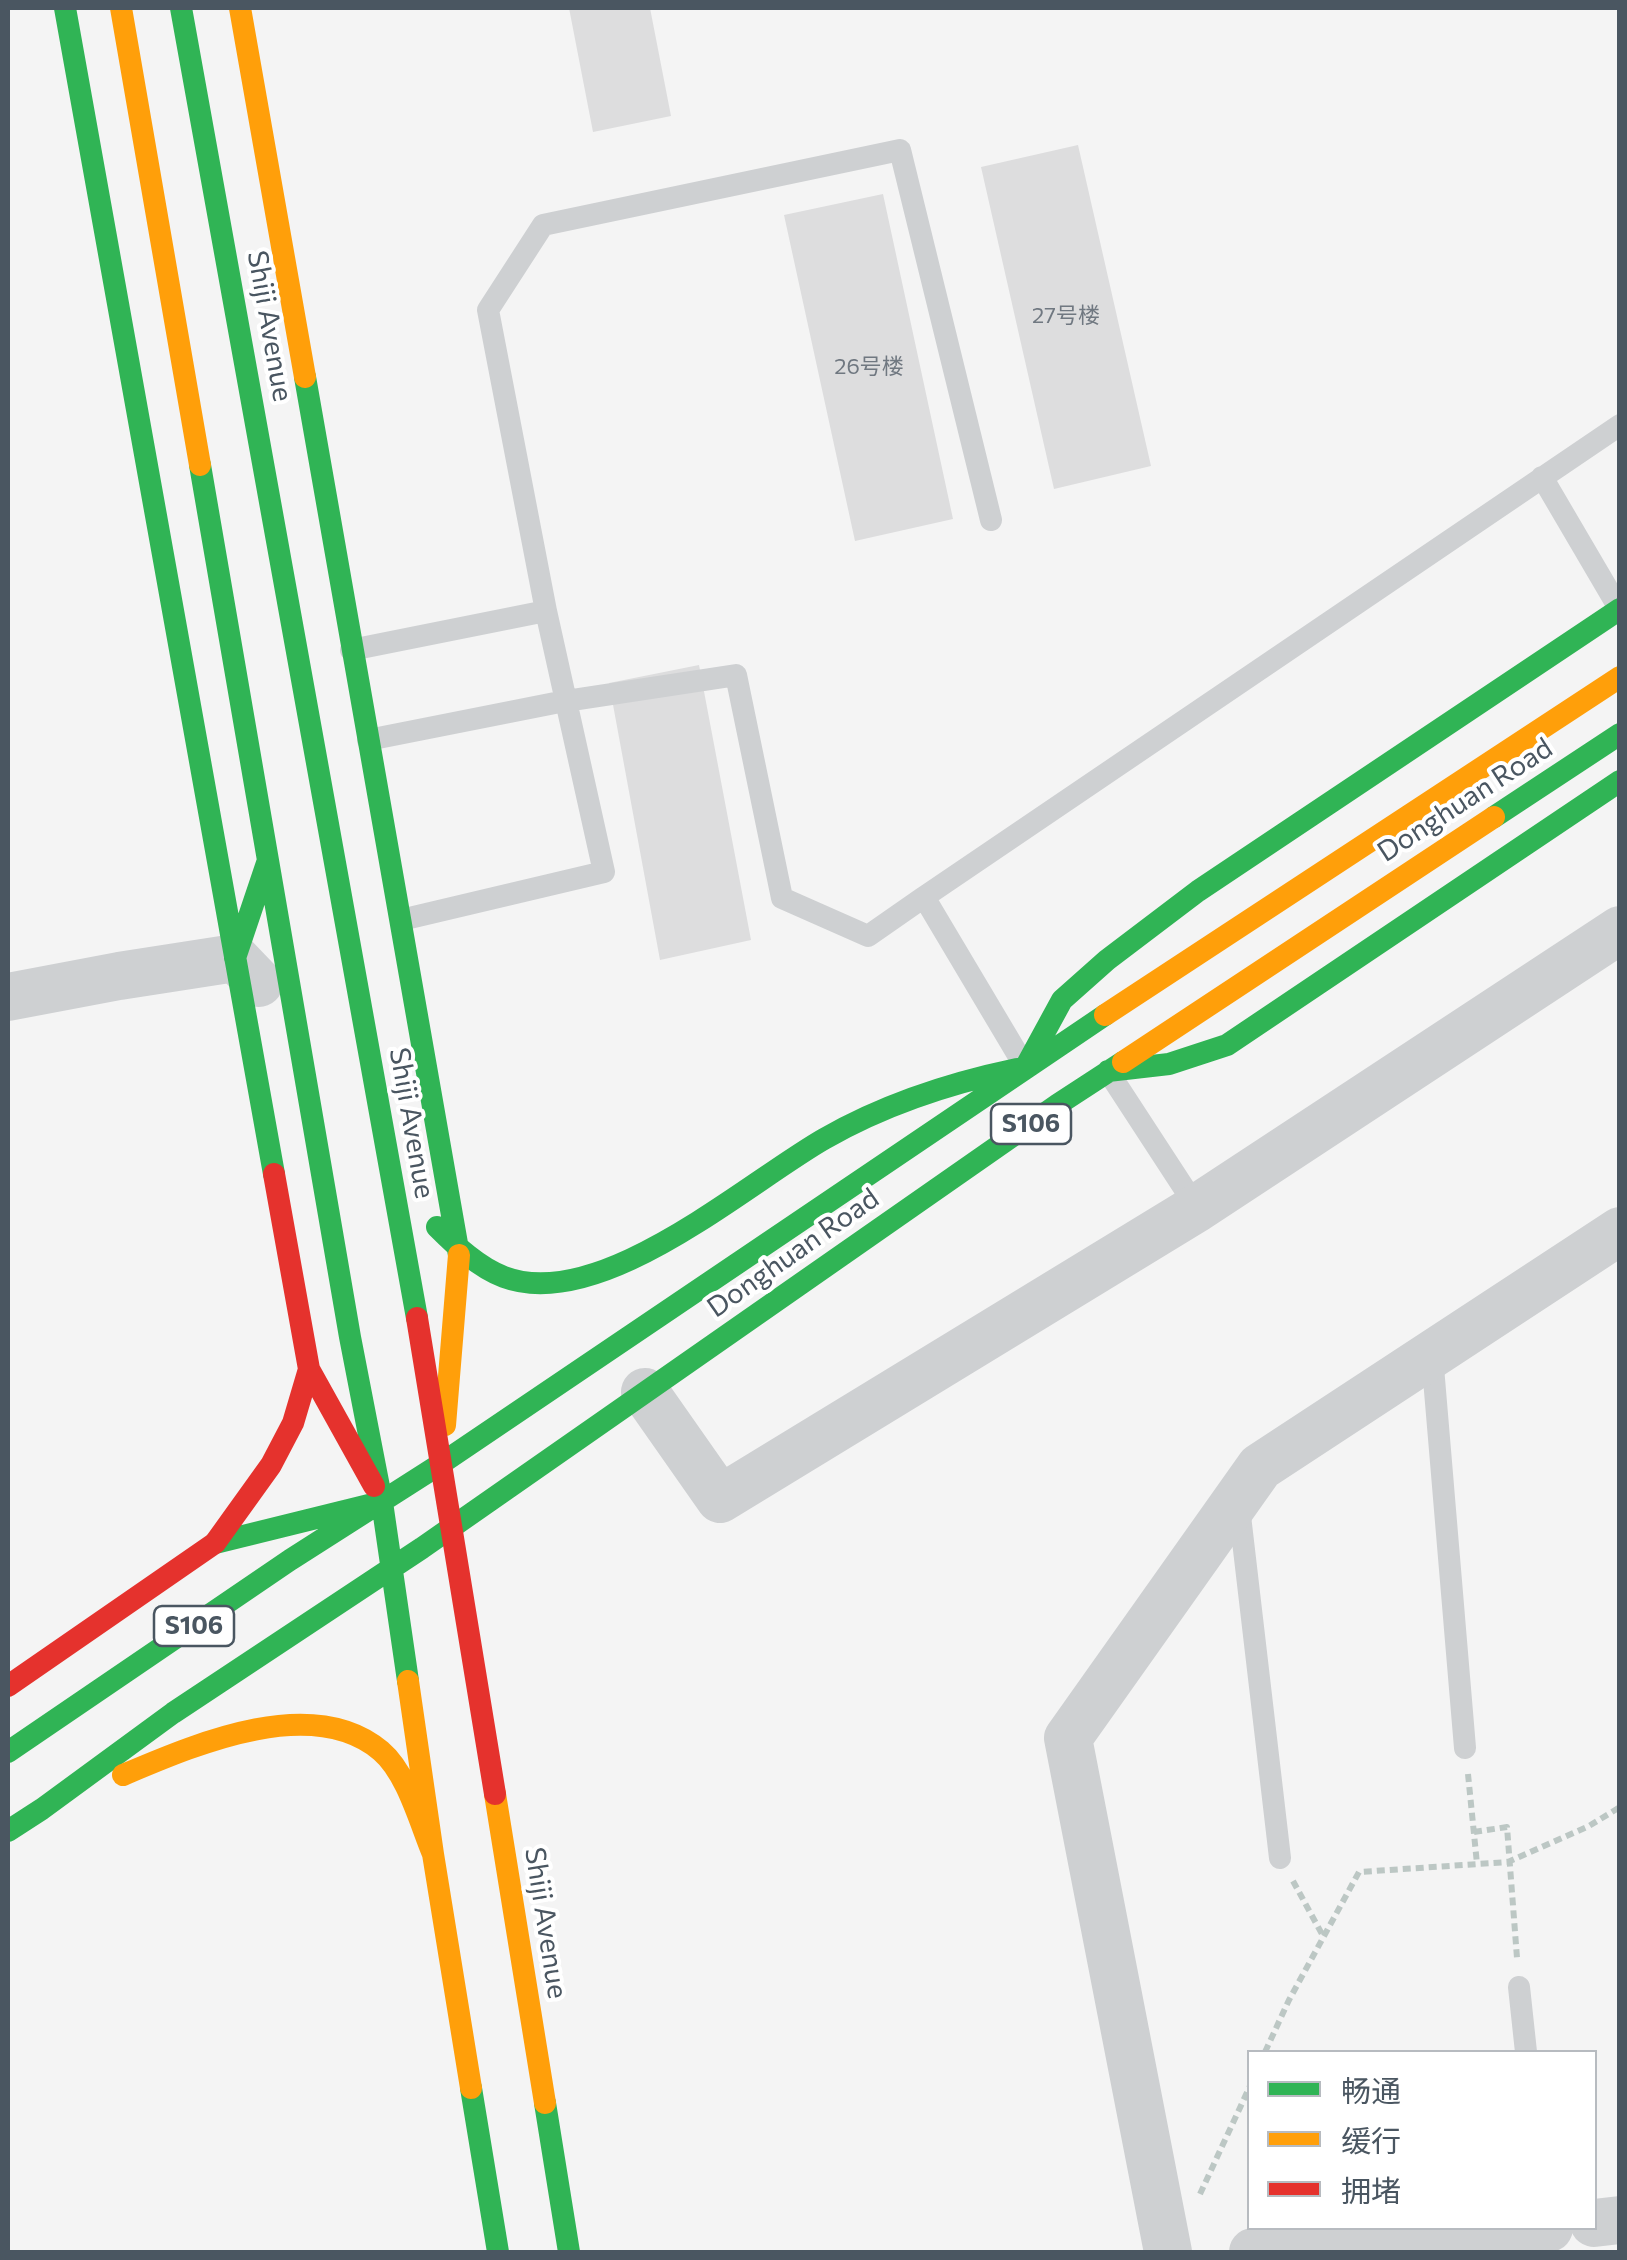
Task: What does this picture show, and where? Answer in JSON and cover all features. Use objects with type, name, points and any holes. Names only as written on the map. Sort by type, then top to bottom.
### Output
[{"type":"main road","points":[[65,8],[309,1368],[382,1502]]},
{"type":"main road","points":[[121,8],[382,1502],[433,1854],[498,2252]]},
{"type":"main road","name":"Shiji Avenue","points":[[182,8],[327,655],[375,926],[382,1128],[442,1463],[568,2252]]},
{"type":"main road","points":[[240,8],[342,745],[375,926],[459,1249],[442,1463]]},
{"type":"main road","points":[[382,1128],[408,1186],[430,1220],[459,1249],[508,1279],[561,1280],[633,1261],[823,1140],[870,1115],[971,1080],[1025,1068],[1062,1000],[1107,960],[1198,891],[1619,610]]},
{"type":"main road","name":"Donghuan Road","points":[[8,1752],[1025,1068],[1620,676]]},
{"type":"main road","name":"Donghuan Road","points":[[8,1831],[173,1713],[452,1527],[1108,1071],[1620,734]]},
{"type":"main road","points":[[1108,1071],[1158,1067],[1194,1059],[1227,1045],[1620,780]]},
{"type":"main road","points":[[235,958],[268,860]]},
{"type":"main road","points":[[216,1543],[278,1451],[293,1422],[309,1368]]},
{"type":"main road","points":[[8,1686],[216,1543],[382,1502]]},
{"type":"main road","points":[[42,1809],[202,1744],[296,1725],[332,1727],[356,1734],[382,1752],[404,1784],[433,1854]]},
{"type":"street","points":[[645,1392],[720,1499],[1197,1208],[1620,930]]},
{"type":"street","points":[[8,997],[235,958],[296,1022]]},
{"type":"street","points":[[1168,2252],[1068,1738],[1260,1467],[1620,1230]]},
{"type":"street","points":[[1253,2252],[1421,2244],[1530,2230]]},
{"type":"lane","points":[[375,926],[604,872],[546,611],[488,310],[543,225],[900,150],[991,520]]},
{"type":"lane","points":[[342,745],[565,701],[736,675],[782,898],[868,936],[1620,425]]},
{"type":"lane","points":[[1542,477],[1619,610]]},
{"type":"lane","points":[[327,655],[546,611]]},
{"type":"lane","points":[[924,897],[1025,1068]]},
{"type":"lane","points":[[1108,1071],[1197,1208]]},
{"type":"lane","points":[[1432,1356],[1465,1748]]},
{"type":"lane","points":[[1238,1499],[1280,1858]]},
{"type":"lane","points":[[1519,1987],[1526,2050]]},
{"type":"path","points":[[1465,1748],[1478,1864]]},
{"type":"path","points":[[1265,2050],[1359,1872],[1508,1862],[1620,1808]]},
{"type":"path","points":[[1474,1832],[1506,1827],[1519,1987]]},
{"type":"path","points":[[1280,1858],[1323,1936]]},
{"type":"path","points":[[1196,2202],[1247,2092]]},
{"type":"building","points":[[569,8],[650,8],[671,116],[593,132]]},
{"type":"building","points":[[1078,145],[1151,466],[1054,489],[981,167]]},
{"type":"building","points":[[883,194],[953,519],[855,541],[784,215]]},
{"type":"building","points":[[699,665],[751,940],[660,960],[609,683]]},
{"type":"traffic: fast","points":[[65,8],[274,1174]]},
{"type":"traffic: fast","points":[[181,8],[417,1318]]},
{"type":"traffic: fast","points":[[305,377],[459,1255]]},
{"type":"traffic: fast","points":[[200,465],[382,1502],[408,1681]]},
{"type":"traffic: fast","points":[[1025,1068],[1062,1000],[1107,960],[1198,891],[1620,609]]},
{"type":"traffic: fast","points":[[1494,817],[1620,734]]},
{"type":"traffic: fast","points":[[1108,1071],[1169,1064],[1227,1045],[1620,781]]},
{"type":"traffic: fast","points":[[235,958],[267,863]]},
{"type":"traffic: fast","points":[[8,1752],[1105,1015]]},
{"type":"traffic: fast","points":[[8,1831],[173,1713],[422,1548],[1123,1062]]},
{"type":"traffic: fast","points":[[437,1227],[476,1262],[504,1277],[542,1283],[583,1277],[670,1239],[824,1139],[870,1116],[942,1088],[1017,1069]]},
{"type":"traffic: fast","points":[[215,1543],[373,1504]]},
{"type":"traffic: fast","points":[[471,2088],[498,2252]]},
{"type":"traffic: fast","points":[[545,2103],[569,2252]]},
{"type":"traffic: slow","points":[[121,8],[200,465]]},
{"type":"traffic: slow","points":[[240,8],[305,377]]},
{"type":"traffic: slow","points":[[1105,1015],[1620,677]]},
{"type":"traffic: slow","points":[[1123,1062],[1494,817]]},
{"type":"traffic: slow","points":[[445,1425],[459,1255]]},
{"type":"traffic: slow","points":[[408,1681],[471,2088]]},
{"type":"traffic: slow","points":[[123,1775],[184,1750],[253,1730],[322,1726],[353,1734],[390,1760],[405,1785],[433,1854]]},
{"type":"traffic: slow","points":[[495,1794],[545,2103]]},
{"type":"traffic: jam","points":[[274,1174],[309,1369],[374,1486]]},
{"type":"traffic: jam","points":[[417,1318],[495,1794]]},
{"type":"traffic: jam","points":[[8,1686],[215,1543],[271,1465],[293,1423],[309,1369]]}]
